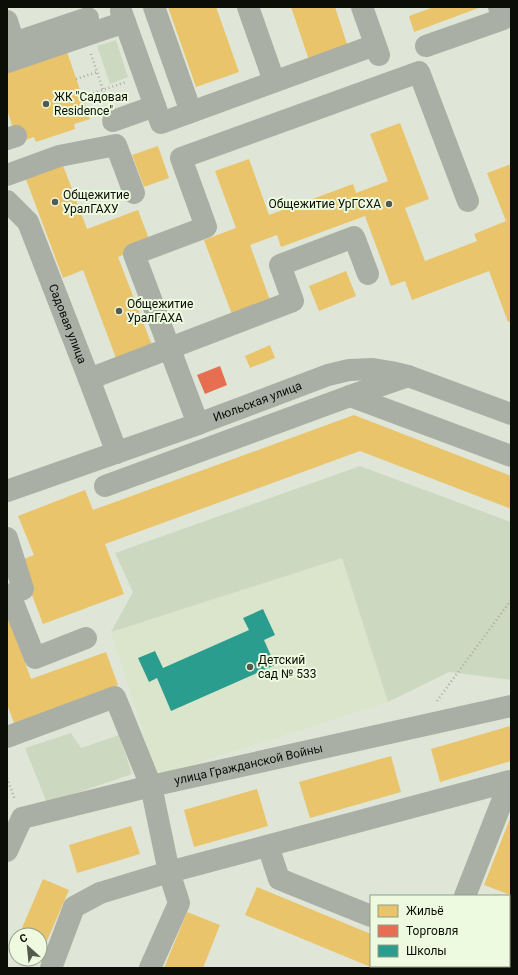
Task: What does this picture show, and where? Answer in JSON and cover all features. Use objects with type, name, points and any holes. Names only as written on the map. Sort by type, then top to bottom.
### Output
[{"type":"street","points":[[154,7],[191,112]]},
{"type":"street","points":[[248,7],[274,81]]},
{"type":"street","points":[[9,50],[86,27],[125,12],[144,76],[161,123],[274,81],[377,50],[362,7]]},
{"type":"street","points":[[426,46],[503,19],[499,7]]},
{"type":"street","points":[[7,21],[9,50]]},
{"type":"street","points":[[9,50],[46,54],[86,27]]},
{"type":"street","points":[[198,424],[134,254],[206,227],[181,158],[419,72],[468,201]]},
{"type":"street","points":[[113,121],[155,106]]},
{"type":"street","points":[[7,175],[59,156],[116,145],[134,193]]},
{"type":"street","name":"Садовая улица","points":[[7,201],[28,222],[117,453]]},
{"type":"street","points":[[89,379],[294,301],[280,266],[354,237],[368,274]]},
{"type":"street","name":"Июльская улица","points":[[7,491],[198,424],[328,375],[349,370],[373,369],[408,376],[511,414]]},
{"type":"street","points":[[105,486],[408,376]]},
{"type":"street","points":[[350,396],[511,456]]},
{"type":"street","points":[[7,538],[23,589],[10,595],[35,658],[86,638]]},
{"type":"street","points":[[7,737],[115,697],[151,786],[169,872],[179,903],[150,968]]},
{"type":"street","name":"улица Гражданской Войны","points":[[7,851],[22,818],[151,786],[511,706]]},
{"type":"street","points":[[51,968],[74,907],[100,893],[169,872],[510,781],[465,895]]},
{"type":"street","points":[[268,846],[279,879],[370,916]]},
{"type":"path","points":[[86,27],[97,72],[113,121]]},
{"type":"path","points":[[76,79],[97,72]]},
{"type":"path","points":[[82,97],[144,76]]},
{"type":"path","points":[[438,701],[511,600]]},
{"type":"shaded area","points":[[116,40],[128,77],[110,84],[97,46]]},
{"type":"shaded area","points":[[360,466],[511,522],[511,680],[449,672],[388,702],[342,558],[111,632],[133,592],[115,553]]},
{"type":"shaded area","name":"Детский сад № 533","points":[[342,558],[388,702],[157,776],[111,632]]},
{"type":"shaded area","points":[[71,733],[81,748],[119,735],[132,774],[47,803],[25,748]]},
{"type":"building: Жильё","points":[[168,7],[216,7],[239,72],[196,87]]},
{"type":"building: Жильё","points":[[291,7],[335,7],[348,47],[309,60]]},
{"type":"building: Жильё","points":[[434,7],[481,7],[414,32],[409,16]]},
{"type":"building: Жильё","name":"ЖК \"Садовая Residence\"","points":[[67,52],[90,119],[74,124],[75,129],[36,142],[34,137],[18,143],[7,110],[7,72]]},
{"type":"building: Жильё","points":[[400,123],[429,199],[405,208],[425,261],[477,241],[474,234],[506,221],[487,173],[511,164],[511,321],[508,322],[489,271],[412,300],[405,281],[391,286],[365,216],[281,247],[277,235],[250,245],[271,303],[233,317],[204,240],[236,228],[215,171],[249,159],[269,215],[353,184],[356,193],[388,181],[370,134]]},
{"type":"building: Жильё","points":[[158,146],[169,178],[144,187],[132,155]]},
{"type":"building: Жильё","points":[[61,160],[87,229],[138,210],[151,244],[118,257],[155,353],[119,366],[83,270],[63,278],[24,174]]},
{"type":"building: Жильё","points":[[346,271],[356,296],[319,311],[309,286]]},
{"type":"building: Жильё","points":[[270,345],[275,358],[250,368],[245,356]]},
{"type":"building: Жильё","points":[[354,415],[511,476],[511,509],[360,451],[105,544],[124,594],[43,624],[19,561],[34,555],[18,516],[85,490],[93,510]]},
{"type":"building: Жильё","points":[[7,614],[31,679],[106,652],[118,685],[14,723],[7,704]]},
{"type":"building: Жильё","points":[[510,726],[511,761],[440,782],[431,749]]},
{"type":"building: Жильё","points":[[391,756],[401,792],[310,818],[299,782]]},
{"type":"building: Жильё","points":[[257,789],[268,826],[194,847],[184,810]]},
{"type":"building: Жильё","points":[[511,816],[511,895],[484,885]]},
{"type":"building: Жильё","points":[[131,826],[140,854],[77,873],[69,845]]},
{"type":"building: Жильё","points":[[43,879],[69,890],[48,939],[48,927],[22,927]]},
{"type":"building: Жильё","points":[[257,887],[370,934],[370,967],[245,915]]},
{"type":"building: Жильё","points":[[187,912],[220,925],[203,968],[164,968]]},
{"type":"building: Жильё","points":[[371,967],[400,967],[399,968]]},
{"type":"building: Жильё","points":[[456,967],[494,967],[493,968]]},
{"type":"building: Торговля","points":[[220,366],[227,385],[205,394],[197,375]]},
{"type":"building: Школы","points":[[263,609],[275,635],[264,640],[275,665],[171,711],[157,678],[149,682],[138,658],[155,651],[163,668],[249,630],[243,618]]},
{"type":"place","name":"ЖК \"Садовая Residence\"","points":[[46,104]]},
{"type":"place","name":"Общежитие УралГАХУ","points":[[55,202]]},
{"type":"place","name":"Общежитие УрГСХА","points":[[389,204]]},
{"type":"place","name":"Общежитие УралГАХА","points":[[119,311]]},
{"type":"place","name":"Детский сад № 533","points":[[250,667]]}]
